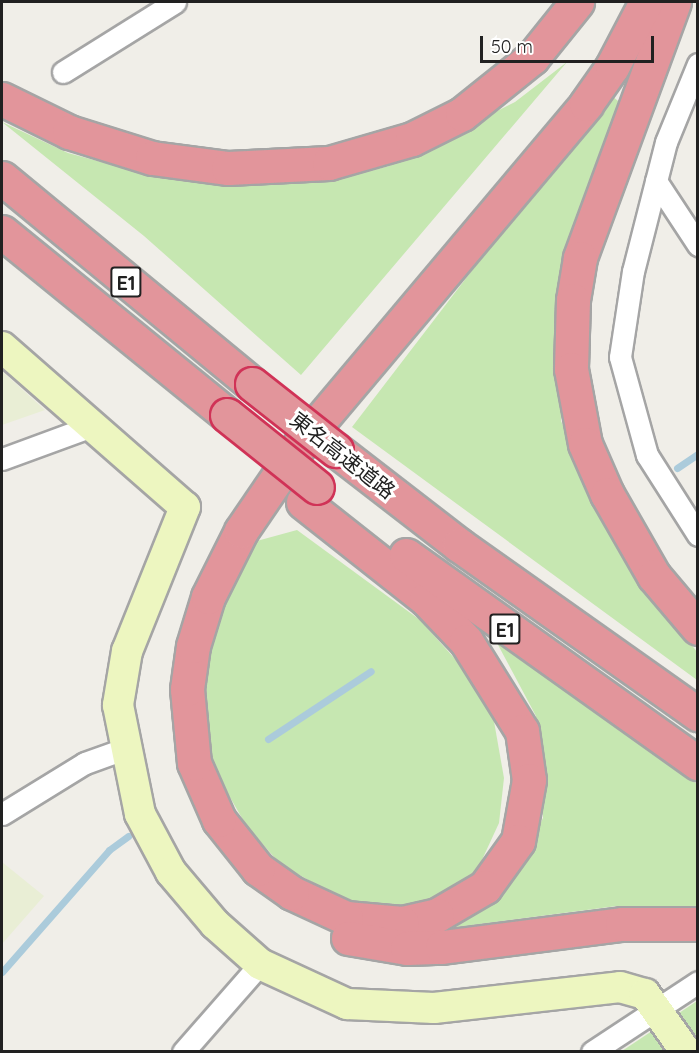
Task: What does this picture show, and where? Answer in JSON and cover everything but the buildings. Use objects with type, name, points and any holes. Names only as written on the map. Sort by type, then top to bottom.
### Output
[{"type":"highway","points":[[2,99],[69,132],[152,158],[228,168],[329,163],[412,139],[462,114],[531,58],[577,2]]},
{"type":"highway","points":[[622,2],[604,42],[566,96],[334,372],[232,507],[204,560],[179,625],[168,721],[179,780],[217,853],[250,887],[320,927],[374,943],[430,947],[622,924],[698,924]]},
{"type":"highway","points":[[310,494],[426,599],[466,641],[522,731],[529,780],[518,841],[485,886],[437,915],[402,923],[346,918],[292,894],[258,869],[219,820],[194,763],[187,688],[193,646],[208,597],[242,531],[301,443],[586,104],[612,67],[646,2]]},
{"type":"highway","points":[[674,2],[580,258],[573,300],[571,369],[585,444],[607,494],[654,576],[698,628]]},
{"type":"highway","name":"東名高速道路","points":[[2,178],[252,384],[459,545],[698,714]]},
{"type":"highway","name":"東名高速道路","points":[[2,232],[222,422],[310,494],[698,763]]},
{"type":"street","points":[[63,72],[175,2]]},
{"type":"street","points":[[698,64],[666,142],[633,271],[620,357],[647,455],[698,535]]},
{"type":"street","points":[[656,181],[698,245]]},
{"type":"street","points":[[2,346],[185,507],[127,651],[118,705],[124,749],[140,814],[171,872],[215,924],[260,964],[347,1004],[434,1008],[620,987],[645,994],[686,1052]]},
{"type":"street","points":[[2,459],[94,425]]},
{"type":"street","points":[[2,814],[85,763],[124,749]]},
{"type":"street","points":[[183,1052],[260,964]]},
{"type":"street","points":[[592,1052],[698,982]]},
{"type":"green space","points":[[567,62],[301,375],[144,236],[2,122],[68,153],[157,177],[253,185],[332,181],[389,166],[515,102]]},
{"type":"green space","points":[[608,93],[622,104],[587,189],[567,270],[561,421],[616,544],[697,652],[697,680],[352,427]]},
{"type":"green space","points":[[2,371],[45,410],[2,425]]},
{"type":"green space","points":[[297,530],[420,620],[465,670],[492,710],[504,778],[499,823],[475,875],[431,899],[405,905],[345,900],[281,865],[246,825],[205,754],[202,692],[209,630],[253,542]]},
{"type":"green space","points":[[497,643],[697,784],[697,907],[617,906],[450,928],[483,905],[518,867],[543,818],[536,716]]},
{"type":"green space","points":[[2,862],[44,896],[2,944]]},
{"type":"green space","points":[[697,1001],[697,1051],[622,1051]]},
{"type":"waterway","points":[[677,468],[698,454]]},
{"type":"waterway","points":[[268,739],[371,671]]},
{"type":"waterway","points":[[2,972],[109,850],[128,836]]}]
